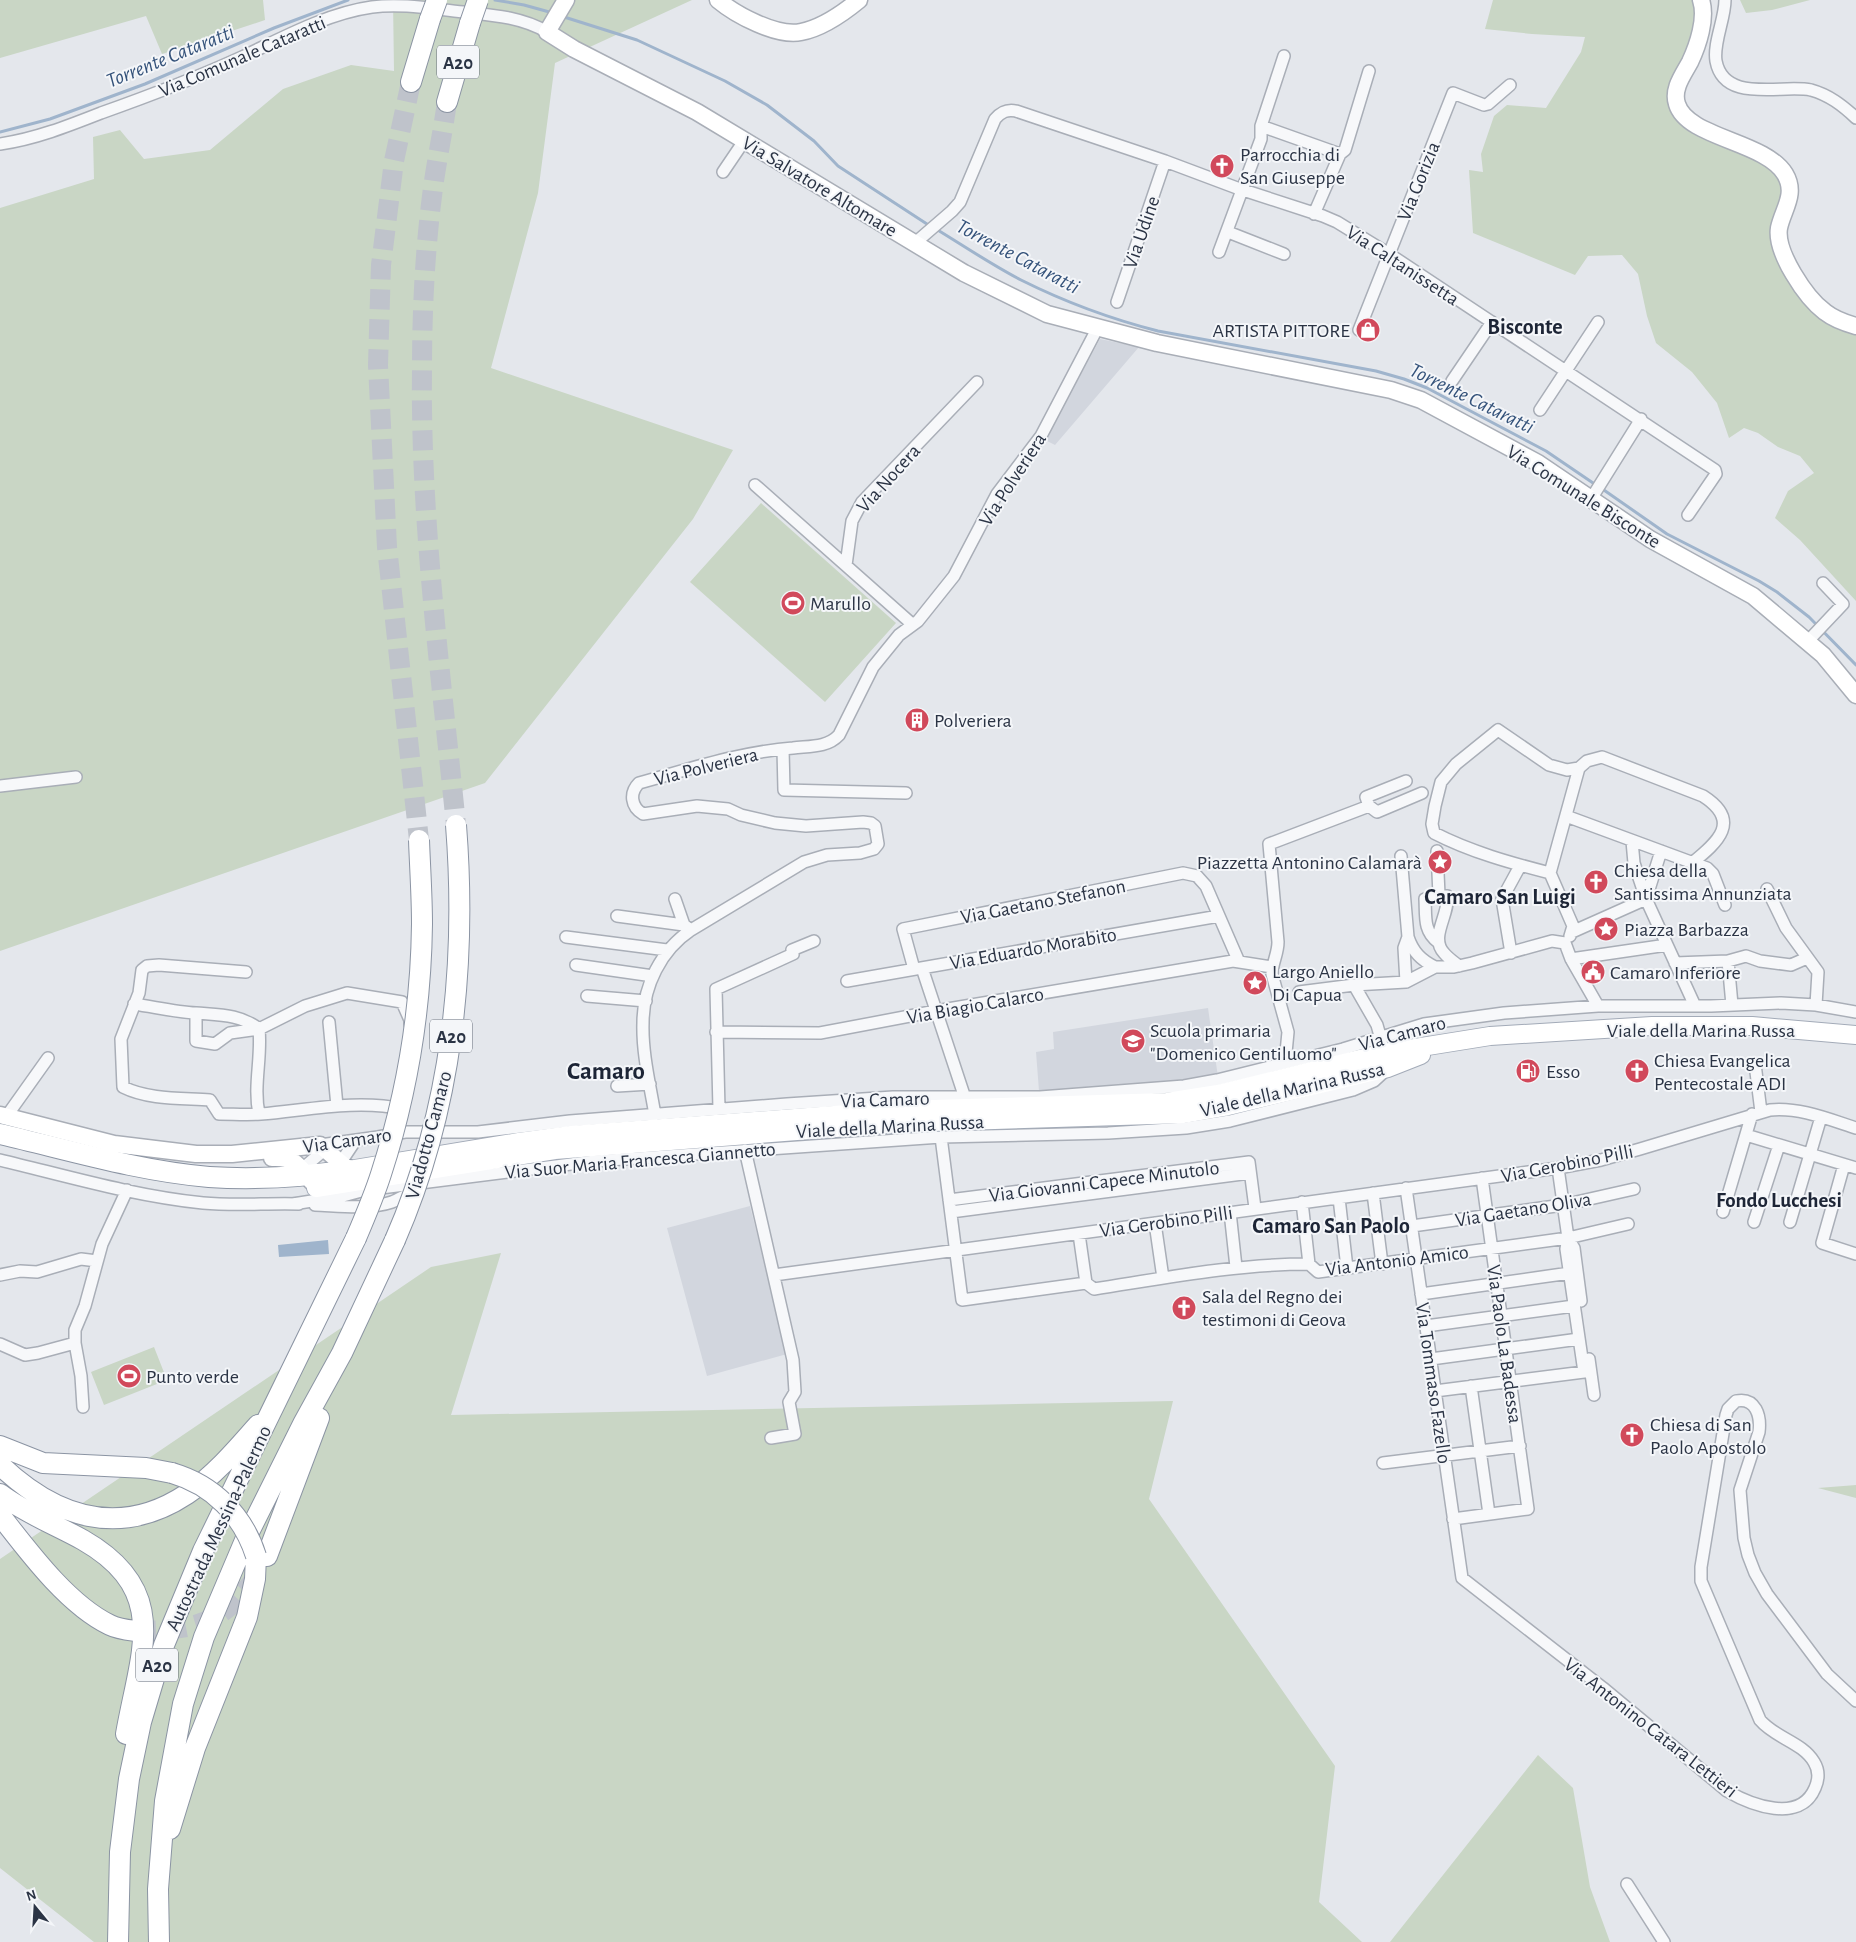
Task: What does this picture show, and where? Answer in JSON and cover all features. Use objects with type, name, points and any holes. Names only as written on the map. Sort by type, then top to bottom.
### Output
[{"type":"highway","name":"A20","points":[[447,102],[478,0]]},
{"type":"highway","name":"A20","points":[[411,82],[434,9]]},
{"type":"highway","name":"Viadotto Camaro","points":[[310,1424],[410,1206],[440,1101],[452,1036],[461,920],[456,825]]},
{"type":"highway","name":"Viadotto Camaro","points":[[273,1408],[356,1238],[381,1174],[394,1131],[408,1064],[418,983],[422,925],[419,840]]},
{"type":"highway","points":[[2,1122],[134,1165],[177,1173],[312,1186]]},
{"type":"highway","points":[[0,1146],[130,1178],[174,1186],[256,1192],[312,1186],[341,1168]]},
{"type":"highway","points":[[0,1465],[55,1506],[77,1515],[99,1519],[124,1518],[161,1508],[192,1491],[210,1476],[273,1408]]},
{"type":"highway","name":"Autostrada Messina-Palermo","points":[[118,1942],[120,1852],[129,1779],[141,1722],[154,1675],[192,1574],[273,1408]]},
{"type":"highway","points":[[160,1852],[175,1816],[195,1748],[247,1617],[261,1556],[310,1424]]},
{"type":"highway","name":"Autostrada Messina-Palermo","points":[[159,1942],[160,1852],[165,1801],[175,1742],[184,1704],[204,1636],[246,1538],[310,1424]]},
{"type":"highway","points":[[0,1446],[43,1463],[132,1467],[172,1473],[198,1483],[222,1500],[234,1514],[261,1556]]},
{"type":"highway","points":[[0,1494],[85,1541],[112,1560],[129,1579],[141,1607],[144,1643],[132,1697],[118,1779],[107,1870],[107,1911],[113,1942]]},
{"type":"highway","points":[[0,1515],[26,1549],[72,1598],[91,1613],[111,1625],[136,1631]]},
{"type":"main road","name":"Viale della Marina Russa","points":[[341,1168],[572,1135],[899,1110],[1167,1102],[1218,1094],[1384,1052],[1490,1036],[1652,1026],[1765,1026],[1856,1035]]},
{"type":"main road","name":"Viale della Marina Russa","points":[[312,1186],[555,1150],[900,1123],[1184,1114],[1224,1107],[1384,1052]]},
{"type":"street","points":[[718,0],[751,20],[784,32],[798,33],[831,20],[858,0]]},
{"type":"street","points":[[1701,0],[1702,14],[1698,39],[1694,53],[1676,90],[1677,107],[1690,121],[1763,155],[1781,168],[1789,181],[1790,188],[1789,202],[1779,229],[1780,246],[1784,256],[1803,287],[1823,311],[1840,321],[1856,326]]},
{"type":"street","points":[[1725,0],[1716,59],[1721,74],[1734,84],[1754,90],[1796,89],[1820,93],[1835,101],[1856,118]]},
{"type":"street","points":[[551,25],[565,2]]},
{"type":"street","name":"Via Comunale Cataratti","points":[[0,144],[32,139],[111,110],[206,73],[289,35],[360,9],[386,5],[402,6],[494,15],[525,22],[551,25]]},
{"type":"street","name":"Via Salvatore Altomare","points":[[551,25],[574,49],[697,112],[744,141],[921,239],[964,273],[1047,314],[1097,329]]},
{"type":"street","points":[[1220,252],[1261,139],[1261,126],[1284,56]]},
{"type":"street","points":[[1314,214],[1340,154],[1345,150],[1369,71]]},
{"type":"street","name":"Via Gorizia","points":[[1360,330],[1453,93],[1484,105],[1488,104],[1510,85]]},
{"type":"street","name":"Via Caltanissetta","points":[[921,239],[960,202],[995,119],[1006,110],[1016,111],[1165,161],[1242,190],[1337,222],[1389,254],[1716,470],[1716,474],[1688,516]]},
{"type":"street","points":[[1261,126],[1340,154]]},
{"type":"street","points":[[723,172],[744,141]]},
{"type":"street","name":"Via Udine","points":[[1117,302],[1165,161]]},
{"type":"street","points":[[1228,232],[1284,254]]},
{"type":"street","points":[[1452,381],[1492,322]]},
{"type":"street","points":[[1540,410],[1598,322]]},
{"type":"street","name":"Via Comunale Bisconte","points":[[1097,329],[1407,394],[1538,463],[1594,496],[1650,540],[1752,596],[1811,638],[1856,695]]},
{"type":"street","name":"Via Polveriera","points":[[655,1115],[642,1022],[653,976],[667,950],[687,927],[804,862],[828,855],[874,849],[878,844],[878,832],[871,823],[806,826],[775,823],[755,819],[720,807],[697,806],[649,814],[638,811],[632,794],[639,783],[748,753],[828,743],[839,735],[873,667],[899,635],[912,624],[954,576],[997,494],[1041,436],[1097,329]]},
{"type":"street","name":"Via Nocera","points":[[846,565],[852,521],[862,502],[977,382]]},
{"type":"street","points":[[1594,496],[1641,419]]},
{"type":"street","points":[[755,485],[912,624]]},
{"type":"street","points":[[1811,638],[1843,604],[1823,583]]},
{"type":"street","points":[[1550,873],[1520,866],[1456,845],[1434,833],[1432,824],[1434,806],[1441,782],[1456,764],[1498,730],[1549,766],[1567,770],[1580,768]]},
{"type":"street","points":[[783,748],[784,790],[906,793]]},
{"type":"street","points":[[1565,943],[1572,932],[1573,926],[1550,873],[1583,763],[1602,757],[1609,759],[1703,796],[1717,806],[1722,819],[1722,832],[1717,842],[1692,863]]},
{"type":"street","points":[[0,786],[76,777]]},
{"type":"street","points":[[1406,781],[1366,797],[1369,806],[1377,812],[1422,792]]},
{"type":"street","points":[[1285,1063],[1288,1032],[1272,974],[1272,967],[1278,953],[1278,942],[1269,844],[1369,806]]},
{"type":"street","points":[[1566,816],[1707,868],[1713,874],[1726,905]]},
{"type":"street","points":[[1632,841],[1634,863],[1646,899],[1695,1006]]},
{"type":"street","points":[[1436,895],[1438,851]]},
{"type":"street","points":[[1572,932],[1646,899],[1661,851]]},
{"type":"street","points":[[1401,856],[1408,937],[1419,957],[1435,967]]},
{"type":"street","points":[[1511,953],[1502,899],[1520,866]]},
{"type":"street","name":"Via Gaetano Stefanon","points":[[918,969],[903,929],[1183,872],[1197,876],[1201,880],[1210,894],[1219,916]]},
{"type":"street","points":[[1767,889],[1786,928],[1818,972],[1816,1005]]},
{"type":"street","points":[[1438,942],[1430,937],[1426,928],[1425,898],[1436,895],[1447,896],[1448,905],[1439,932],[1438,942],[1442,952],[1460,966]]},
{"type":"street","points":[[676,900],[687,927]]},
{"type":"street","points":[[617,916],[687,927]]},
{"type":"street","points":[[1219,916],[1236,958]]},
{"type":"street","name":"Via Eduardo Morabito","points":[[847,982],[1219,916]]},
{"type":"street","points":[[566,937],[667,950]]},
{"type":"street","points":[[1406,982],[1404,948],[1408,937]]},
{"type":"street","points":[[719,1109],[716,989],[793,954],[792,950],[814,941]]},
{"type":"street","points":[[1299,992],[1354,985],[1406,982],[1435,967],[1460,966],[1552,941],[1565,943]]},
{"type":"street","points":[[1565,943],[1571,959],[1598,1006]]},
{"type":"street","points":[[1571,959],[1667,945]]},
{"type":"street","points":[[1675,963],[1728,961],[1746,956],[1760,961],[1791,964],[1807,958]]},
{"type":"street","name":"Via Biagio Calarco","points":[[716,1032],[820,1033],[1236,958],[1272,967]]},
{"type":"street","points":[[1728,961],[1732,1005]]},
{"type":"street","points":[[196,1013],[196,1042],[215,1044],[230,1033],[259,1029],[305,1006],[346,994],[402,1002],[410,1020],[406,1109],[382,1104],[337,1106],[259,1114],[219,1114],[210,1100],[155,1096],[132,1091],[124,1087],[121,1039],[139,993],[142,970],[147,966],[159,965],[246,972]]},
{"type":"street","points":[[576,965],[653,976]]},
{"type":"street","points":[[918,969],[936,1011],[965,1098]]},
{"type":"street","points":[[1354,985],[1377,1025],[1384,1052]]},
{"type":"street","points":[[587,996],[646,1001]]},
{"type":"street","name":"Via Camaro","points":[[2,1122],[114,1144],[196,1154],[232,1154],[326,1146],[405,1132],[478,1132],[570,1121],[719,1109],[894,1097],[1040,1097],[1184,1086],[1217,1080],[1343,1049],[1384,1052],[1444,1020],[1504,1013],[1598,1006],[1695,1006],[1781,1003],[1816,1005],[1856,1012]]},
{"type":"street","points":[[134,1004],[196,1013],[222,1014],[248,1020],[259,1029],[260,1042],[256,1102],[259,1114]]},
{"type":"street","points":[[329,1022],[337,1106]]},
{"type":"street","name":"Via Suor Maria Francesca Giannetto","points":[[451,1180],[573,1163],[745,1150],[941,1137],[1108,1133],[1186,1128],[1230,1121],[1353,1090],[1380,1078],[1384,1052]]},
{"type":"street","points":[[2,1122],[48,1058]]},
{"type":"street","points":[[1723,1212],[1746,1135],[1756,1113],[1755,1064]]},
{"type":"street","points":[[617,1086],[650,1084]]},
{"type":"street","name":"Via Gerobino Pilli","points":[[774,1275],[1558,1168],[1601,1160],[1756,1113],[1789,1110],[1821,1117],[1856,1128]]},
{"type":"street","points":[[1790,1222],[1821,1117]]},
{"type":"street","points":[[1746,1135],[1856,1168]]},
{"type":"street","points":[[941,1137],[956,1251]]},
{"type":"street","points":[[326,1146],[341,1168],[355,1141]]},
{"type":"street","points":[[1754,1222],[1779,1145]]},
{"type":"street","points":[[0,1160],[176,1200],[221,1205],[293,1204],[312,1186],[326,1146]]},
{"type":"street","points":[[745,1150],[793,1360],[795,1392],[789,1402],[795,1434],[771,1438]]},
{"type":"street","points":[[232,1154],[264,1159],[290,1159],[312,1186],[361,1207],[393,1202],[422,1188],[451,1180]]},
{"type":"street","name":"Via Giovanni Capece Minutolo","points":[[949,1200],[1249,1162],[1250,1173],[951,1212]]},
{"type":"street","points":[[1844,1164],[1822,1243],[1856,1254]]},
{"type":"street","points":[[1435,1391],[1584,1372],[1566,1249],[1568,1238],[1558,1168]]},
{"type":"street","points":[[1250,1173],[1255,1208]]},
{"type":"street","name":"Via Paolo La Badessa","points":[[1482,1178],[1528,1509],[1489,1514]]},
{"type":"street","points":[[312,1186],[365,1190],[451,1180]]},
{"type":"street","name":"Via Tommaso Fazello","points":[[1406,1188],[1462,1578]]},
{"type":"street","name":"Via Gaetano Oliva","points":[[1412,1226],[1563,1205],[1634,1189]]},
{"type":"street","points":[[82,1407],[81,1376],[75,1342],[75,1330],[85,1306],[106,1235],[127,1190]]},
{"type":"street","points":[[1373,1193],[1382,1264]]},
{"type":"street","points":[[1339,1198],[1347,1268]]},
{"type":"street","points":[[1302,1202],[1309,1264]]},
{"type":"street","points":[[1230,1212],[1236,1267]]},
{"type":"street","points":[[1155,1223],[1163,1278]]},
{"type":"street","name":"Via Antonio Amico","points":[[956,1251],[962,1300],[1086,1283],[1094,1290],[1236,1267],[1272,1264],[1309,1264],[1318,1272],[1568,1238],[1628,1224]]},
{"type":"street","points":[[1079,1234],[1086,1283]]},
{"type":"street","points":[[1568,1238],[1574,1248],[1594,1395]]},
{"type":"street","points":[[0,1275],[20,1271],[37,1272],[81,1259],[97,1261]]},
{"type":"street","points":[[1421,1294],[1570,1273]]},
{"type":"street","points":[[1426,1326],[1574,1306]]},
{"type":"street","points":[[1431,1359],[1579,1339]]},
{"type":"street","points":[[0,1344],[25,1354],[38,1353],[75,1342]]},
{"type":"street","points":[[1453,1519],[1489,1514],[1471,1386]]},
{"type":"street","name":"Via Antonino Catara Lettieri","points":[[1462,1578],[1603,1688],[1727,1791],[1739,1798],[1775,1809],[1784,1809],[1801,1803],[1809,1798],[1817,1784],[1818,1770],[1803,1750],[1770,1730],[1760,1720],[1701,1581],[1701,1567],[1726,1415],[1728,1409],[1736,1401],[1746,1401],[1756,1408],[1760,1424],[1760,1432],[1740,1490],[1744,1538],[1748,1555],[1757,1578],[1773,1602],[1827,1674],[1856,1701]]},
{"type":"street","points":[[1383,1463],[1520,1446]]},
{"type":"street","points":[[1627,1884],[1664,1942]]},
{"type":"shaded area","points":[[1100,339],[1139,347],[1055,445],[1045,440]]},
{"type":"shaded area","name":"Scuola primaria \"Domenico Gentiluomo\"","points":[[1208,1008],[1218,1077],[1159,1084],[1039,1091],[1036,1052],[1054,1049],[1053,1032]]},
{"type":"shaded area","points":[[750,1206],[787,1354],[707,1376],[667,1228]]},
{"type":"green space","points":[[0,0],[263,0],[265,20],[162,54],[146,16],[0,58]]},
{"type":"green space","points":[[393,0],[692,0],[555,63],[538,193],[491,368],[733,450],[693,519],[485,783],[0,951],[0,208],[94,179],[93,137],[120,130],[144,159],[210,150],[283,89],[351,65],[394,71]]},
{"type":"green space","points":[[1493,0],[1696,0],[1694,35],[1684,59],[1670,83],[1667,92],[1669,109],[1680,123],[1765,161],[1781,182],[1783,269],[1856,328],[1856,601],[1800,540],[1775,518],[1788,491],[1814,473],[1800,456],[1778,447],[1758,433],[1744,428],[1729,438],[1717,403],[1692,372],[1656,343],[1647,316],[1638,274],[1622,255],[1588,256],[1575,275],[1473,233],[1469,170],[1483,172],[1481,154],[1494,116],[1507,105],[1546,108],[1581,52],[1585,37],[1485,29]]},
{"type":"green space","points":[[1740,0],[1810,0],[1772,10],[1746,13]]},
{"type":"green space","name":"Marullo","points":[[761,503],[896,623],[825,702],[690,582]]},
{"type":"green space","points":[[501,1253],[451,1415],[1173,1401],[1149,1499],[1335,1766],[1319,1902],[1362,1942],[94,1942],[0,1868],[0,1559],[431,1267]]},
{"type":"green space","name":"Punto verde","points":[[154,1347],[167,1380],[104,1405],[91,1372]]},
{"type":"green space","points":[[1856,1485],[1856,1498],[1818,1488]]},
{"type":"green space","points":[[1538,1755],[1573,1788],[1590,1887],[1610,1942],[1390,1942]]},
{"type":"water","points":[[328,1240],[329,1254],[279,1257],[278,1245]]},
{"type":"waterway","name":"Torrente Cataratti","points":[[0,132],[50,119],[145,84],[274,28],[348,0]]},
{"type":"waterway","name":"Torrente Cataratti","points":[[495,0],[553,13]]},
{"type":"waterway","name":"Torrente Cataratti","points":[[561,16],[637,40],[725,81],[767,105],[814,141],[838,166],[930,226]]},
{"type":"waterway","name":"Torrente Cataratti","points":[[936,229],[1021,280],[1071,303],[1123,321],[1158,331],[1376,371],[1404,379],[1427,388],[1546,451],[1596,485]]},
{"type":"waterway","name":"Torrente Cataratti","points":[[1601,488],[1667,534],[1777,592],[1809,617],[1856,665]]},
{"type":"tunnel","points":[[411,82],[394,161],[381,265],[378,365],[387,547],[419,840]]},
{"type":"tunnel","points":[[447,102],[433,188],[426,256],[422,426],[428,540],[456,825]]},
{"type":"tunnel","points":[[136,1631],[175,1629],[205,1621],[218,1615],[231,1605],[257,1576]]},
{"type":"place","name":"Parrocchia di San Giuseppe","points":[[1222,166]]},
{"type":"place","name":"ARTISTA PITTORE","points":[[1368,330]]},
{"type":"place","name":"Marullo","points":[[793,603]]},
{"type":"place","name":"Polveriera","points":[[917,720]]},
{"type":"place","name":"Piazzetta Antonino Calamarà","points":[[1440,862]]},
{"type":"place","name":"Chiesa della Santissima Annunziata","points":[[1596,882]]},
{"type":"place","name":"Piazza Barbazza","points":[[1606,929]]},
{"type":"place","name":"Camaro Inferiore","points":[[1593,972]]},
{"type":"place","name":"Largo Aniello Di Capua","points":[[1255,983]]},
{"type":"place","name":"Scuola primaria \"Domenico Gentiluomo\"","points":[[1133,1041]]},
{"type":"place","name":"Esso","points":[[1528,1071]]},
{"type":"place","name":"Chiesa Evangelica Pentecostale ADI","points":[[1637,1071]]},
{"type":"place","name":"Sala del Regno dei testimoni di Geova","points":[[1184,1308]]},
{"type":"place","name":"Punto verde","points":[[129,1376]]},
{"type":"place","name":"Chiesa di San Paolo Apostolo","points":[[1632,1435]]},
{"type":"district","name":"Bisconte","points":[[1525,326]]},
{"type":"district","name":"Camaro San Luigi","points":[[1500,896]]},
{"type":"district","name":"Camaro","points":[[606,1070]]},
{"type":"district","name":"Fondo Lucchesi","points":[[1779,1200]]},
{"type":"district","name":"Camaro San Paolo","points":[[1331,1225]]}]
